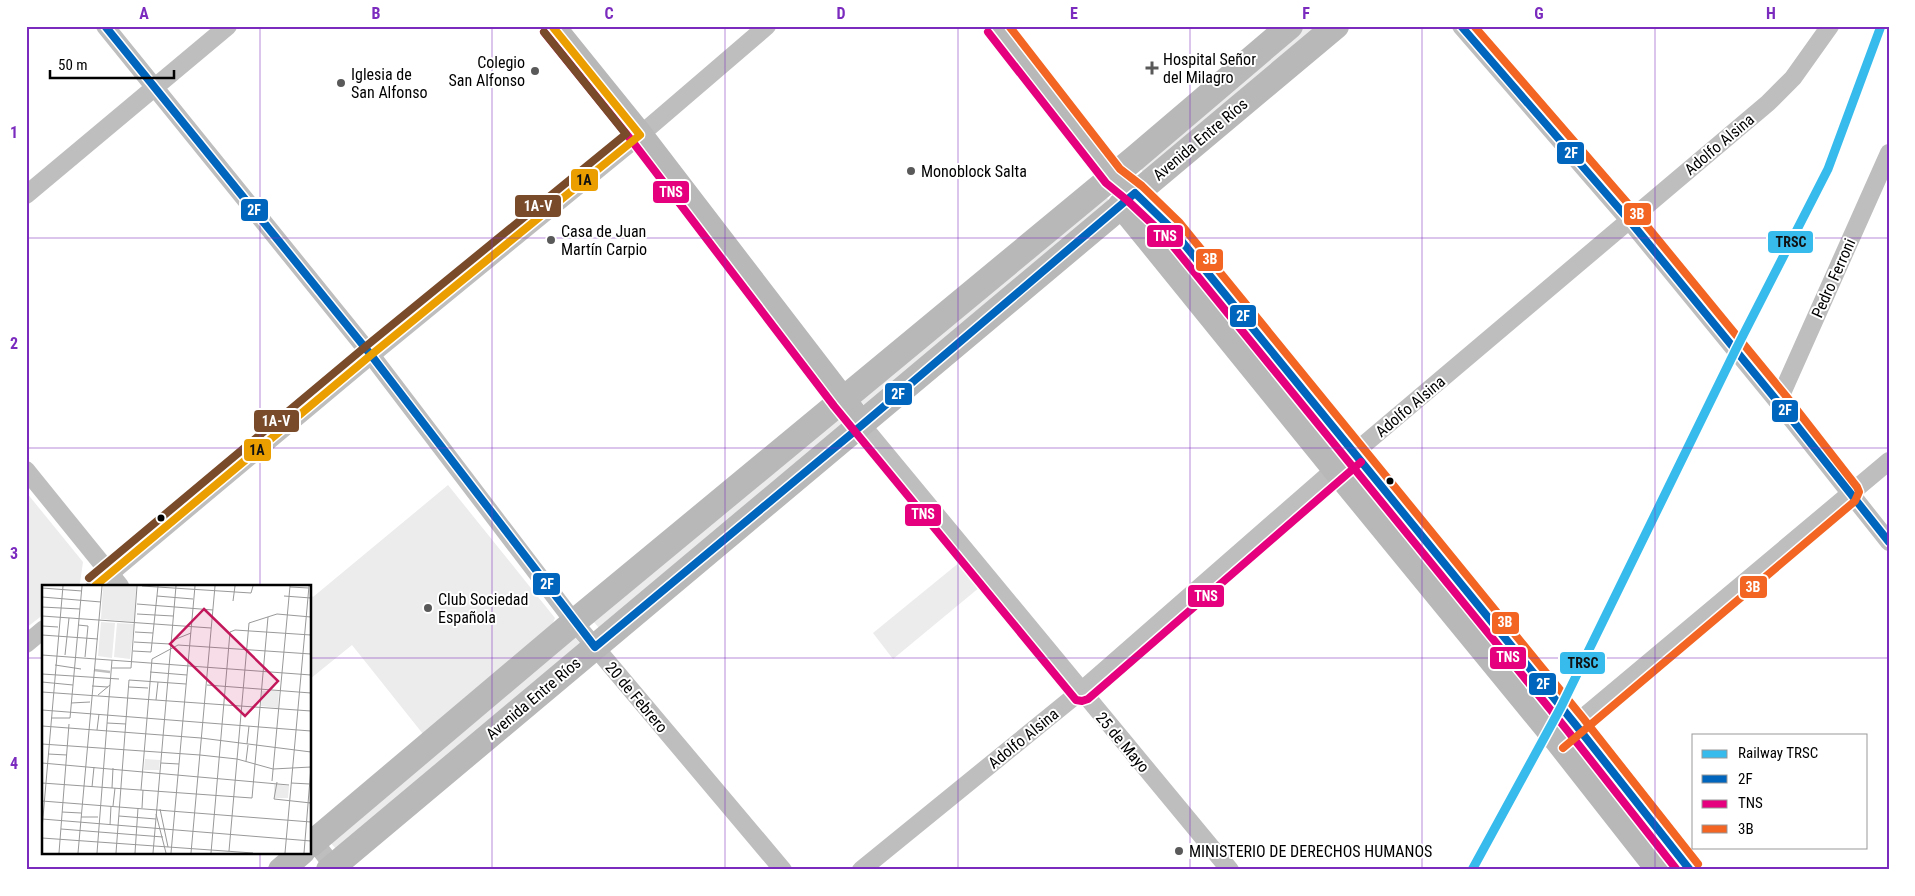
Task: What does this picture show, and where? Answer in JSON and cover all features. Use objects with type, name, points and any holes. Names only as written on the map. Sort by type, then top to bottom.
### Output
[{"type":"main road","name":"25 de Mayo","points":[[552,26],[640,135],[862,424]]},
{"type":"main road","points":[[996,26],[1113,176],[1128,199],[1566,732],[1690,870]]},
{"type":"main road","name":"Avenida Entre Ríos","points":[[311,842],[1113,176],[1290,26]]},
{"type":"main road","name":"Avenida Entre Ríos","points":[[332,869],[595,646],[1336,26]]},
{"type":"main road","points":[[1566,732],[1659,870]]},
{"type":"main road","name":"Avenida Entre Ríos","points":[[281,870],[298,854]]},
{"type":"street","name":"20 de Febrero","points":[[105,26],[371,355],[574,622],[782,870]]},
{"type":"street","points":[[26,195],[228,26]]},
{"type":"street","points":[[98,585],[115,580],[371,355],[640,135],[767,26]]},
{"type":"street","points":[[1461,26],[1629,220],[1778,402],[1889,542]]},
{"type":"street","name":"Adolfo Alsina","points":[[861,870],[1081,691],[1344,462],[1768,103],[1792,78],[1830,26]]},
{"type":"street","name":"Pedro Ferroni","points":[[1778,402],[1889,153]]},
{"type":"street","name":"25 de Mayo","points":[[862,424],[1230,870]]},
{"type":"street","points":[[1566,732],[1889,461]]},
{"type":"street","points":[[26,470],[115,580]]},
{"type":"street","points":[[26,644],[42,631]]},
{"type":"street","points":[[311,846],[332,869]]},
{"type":"shaded area","points":[[1303,26],[1324,26],[1146,175],[1137,165]]},
{"type":"shaded area","points":[[1103,193],[1111,203],[867,408],[858,398]]},
{"type":"shaded area","points":[[836,415],[845,425],[601,630],[592,620]]},
{"type":"shaded area","name":"Club Sociedad Española","points":[[448,485],[555,618],[549,632],[423,734],[352,645],[311,678],[311,595],[313,597]]},
{"type":"shaded area","points":[[26,492],[83,562],[80,583],[78,585],[42,585],[42,616],[26,628]]},
{"type":"shaded area","points":[[960,562],[980,587],[893,659],[873,633]]},
{"type":"shaded area","points":[[573,635],[581,645],[337,850],[328,840]]},
{"type":"rail line","name":"TRSC","points":[[1472,870],[1561,707],[1735,351],[1828,169],[1881,26]]},
{"type":"transit line","name":"2F","points":[[105,26],[371,355],[595,647],[862,425],[1135,193],[1171,228],[1575,724],[1690,870]]},
{"type":"transit line","name":"1A","points":[[96,585],[371,355],[640,135],[552,26]]},
{"type":"transit line","name":"3B","points":[[1009,26],[1120,169],[1142,186],[1179,222],[1583,718],[1698,864]]},
{"type":"transit line","name":"2F","points":[[1461,26],[1629,220],[1778,402],[1889,542]]},
{"type":"transit line","name":"3B","points":[[1474,26],[1637,214],[1786,396],[1859,492],[1855,501],[1563,748]]},
{"type":"transit line","name":"TNS","points":[[544,32],[632,141],[834,406],[1076,700],[1088,699],[1361,462]]},
{"type":"transit line","name":"1A-V","points":[[89,578],[365,347],[626,134],[544,32]]},
{"type":"transit line","name":"TNS","points":[[988,32],[1106,183],[1164,235],[1567,730],[1677,870]]},
{"type":"place","name":"Hospital Señor del Milagro","points":[[1152,68]]},
{"type":"place","name":"Colegio San Alfonso","points":[[535,71]]},
{"type":"place","name":"Iglesia de San Alfonso","points":[[341,83]]},
{"type":"place","name":"Monoblock Salta","points":[[911,171]]},
{"type":"place","name":"Casa de Juan Martín Carpio","points":[[551,240]]},
{"type":"place","name":"Club Sociedad Española","points":[[428,608]]},
{"type":"place","name":"MINISTERIO DE DERECHOS HUMANOS","points":[[1179,851]]}]
